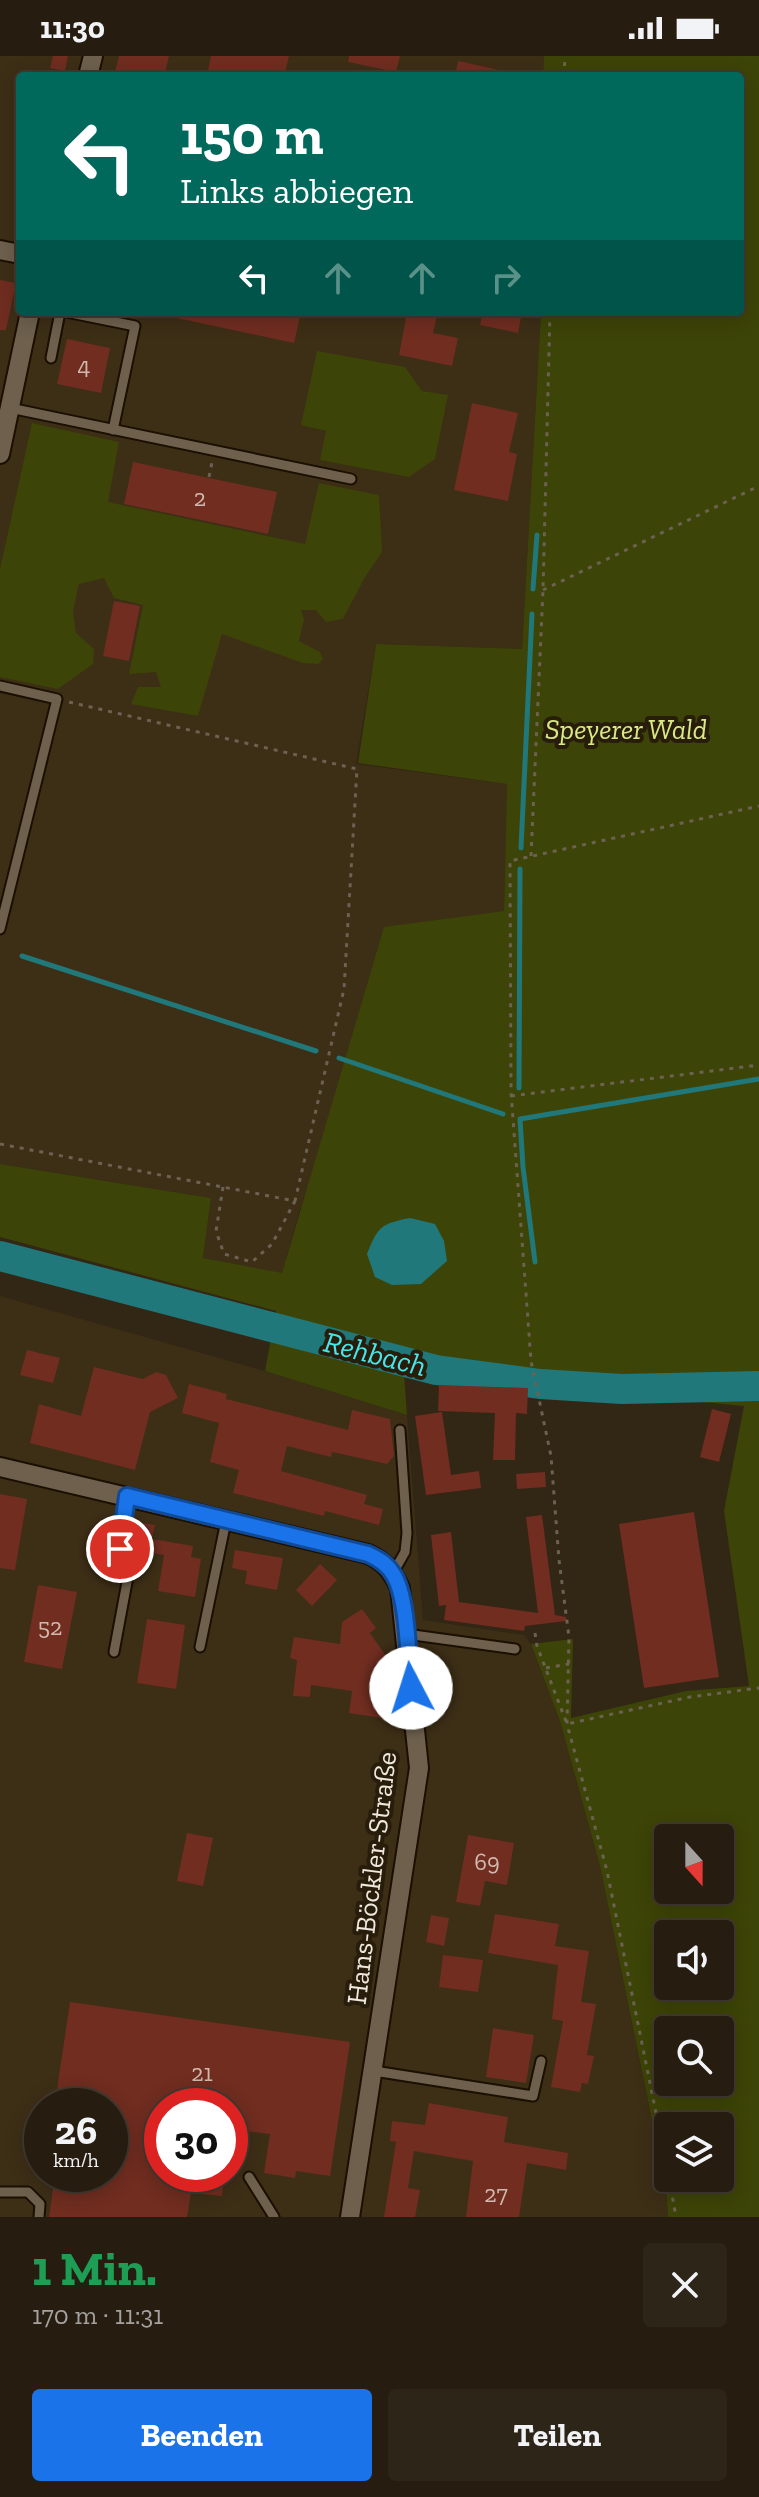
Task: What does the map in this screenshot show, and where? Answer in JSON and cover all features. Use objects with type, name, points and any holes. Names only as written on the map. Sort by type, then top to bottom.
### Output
[{"type":"street","points":[[0,454],[29,316]]},
{"type":"street","points":[[0,1467],[368,1554],[383,1561],[393,1573]]},
{"type":"street","name":"Hans-Böckler-Straße","points":[[350,2217],[419,1768],[400,1588],[393,1573]]},
{"type":"lane","points":[[51,358],[59,316]]},
{"type":"lane","points":[[86,316],[135,326],[113,430]]},
{"type":"lane","points":[[10,408],[351,479]]},
{"type":"lane","points":[[0,686],[57,699],[0,929]]},
{"type":"lane","points":[[393,1573],[405,1552],[407,1533],[400,1430]]},
{"type":"lane","points":[[114,1652],[130,1566],[120,1549],[127,1496]]},
{"type":"lane","points":[[200,1647],[226,1520]]},
{"type":"lane","points":[[406,1634],[515,1649]]},
{"type":"lane","points":[[374,2071],[533,2096],[541,2061]]},
{"type":"lane","points":[[249,2177],[274,2217]]},
{"type":"lane","points":[[0,2192],[28,2192],[40,2204],[39,2217]]},
{"type":"path","points":[[531,856],[543,590],[550,316]]},
{"type":"path","points":[[543,590],[759,486]]},
{"type":"path","points":[[57,699],[357,769],[344,989],[295,1201],[272,1244],[252,1262],[224,1254],[216,1231],[223,1187]]},
{"type":"path","points":[[567,1724],[569,1637],[551,1456],[534,1379],[511,1096],[510,861],[759,806]]},
{"type":"path","points":[[511,1096],[759,1065]]},
{"type":"path","points":[[0,1144],[295,1201]]},
{"type":"path","points":[[535,1633],[567,1724],[607,1871],[656,2112]]},
{"type":"path","points":[[546,1668],[569,1664]]},
{"type":"path","points":[[567,1724],[690,1697],[759,1688]]},
{"type":"path","points":[[672,2192],[676,2217]]},
{"type":"shaded area","points":[[0,56],[544,56],[543,72],[16,72],[16,316],[541,316],[522,649],[376,644],[356,764],[507,784],[504,911],[300,1209],[282,1274],[203,1258],[211,1198],[0,1164]]},
{"type":"shaded area","points":[[0,1296],[407,1415],[423,1620],[524,1635],[531,1644],[560,1721],[600,1866],[654,2130],[654,2192],[666,2192],[668,2217],[0,2217]]},
{"type":"green space","name":"Speyerer Wald","points":[[544,56],[759,56],[759,2217],[668,2217],[666,2192],[734,2192],[734,2112],[654,2112],[654,2130],[600,1866],[560,1721],[531,1644],[573,1639],[571,1718],[686,1691],[749,1686],[724,1511],[744,1406],[404,1374],[407,1415],[265,1371],[276,1311],[0,1237],[0,1164],[211,1198],[203,1258],[282,1273],[384,927],[504,911],[507,784],[358,763],[376,644],[522,649],[541,316],[744,316],[744,72],[543,72]]},
{"type":"green space","points":[[317,351],[405,367],[422,391],[448,395],[435,459],[409,477],[320,460],[326,431],[301,425]]},
{"type":"green space","points":[[32,423],[119,442],[108,502],[305,544],[319,483],[379,495],[382,552],[343,619],[326,622],[316,610],[301,610],[304,620],[299,641],[320,652],[323,659],[318,664],[303,663],[222,634],[198,716],[131,704],[138,687],[161,687],[156,672],[129,674],[143,605],[114,598],[104,578],[79,584],[73,611],[76,633],[94,649],[93,664],[58,689],[0,677],[0,569]]},
{"type":"water","points":[[410,1218],[435,1224],[444,1241],[447,1261],[421,1284],[392,1285],[375,1277],[367,1254],[374,1237],[382,1228]]},
{"type":"building","points":[[53,56],[68,56],[65,71],[50,68]]},
{"type":"building","points":[[119,56],[169,56],[165,72],[115,72]]},
{"type":"building","points":[[211,56],[289,56],[285,72],[208,72]]},
{"type":"building","points":[[349,56],[400,56],[396,72],[348,62]]},
{"type":"building","points":[[458,61],[499,70],[499,72],[456,72]]},
{"type":"building","points":[[0,280],[16,283],[6,330],[0,330]]},
{"type":"building","points":[[177,316],[300,316],[294,343]]},
{"type":"building","points":[[406,316],[437,316],[433,333],[458,338],[452,366],[399,355]]},
{"type":"building","points":[[482,316],[521,316],[518,333],[480,325]]},
{"type":"building","points":[[67,339],[110,348],[101,393],[57,384]]},
{"type":"building","points":[[472,403],[518,413],[509,452],[517,454],[508,501],[454,490]]},
{"type":"building","points":[[133,462],[277,492],[268,534],[124,504]]},
{"type":"building","points":[[114,601],[140,606],[129,661],[103,656]]},
{"type":"building","points":[[27,1350],[60,1358],[53,1383],[20,1375]]},
{"type":"building","points":[[94,1367],[143,1379],[156,1372],[166,1375],[178,1398],[150,1412],[135,1470],[30,1443],[39,1404],[81,1416]]},
{"type":"building","points":[[189,1384],[227,1394],[226,1399],[348,1430],[352,1410],[390,1419],[394,1456],[387,1464],[332,1452],[331,1457],[287,1446],[281,1471],[367,1495],[364,1504],[383,1509],[379,1525],[325,1511],[324,1516],[233,1493],[239,1470],[210,1462],[219,1423],[182,1413]]},
{"type":"building","points":[[439,1385],[528,1388],[527,1414],[516,1413],[515,1460],[493,1460],[495,1413],[438,1411]]},
{"type":"building","points":[[712,1409],[731,1414],[719,1462],[700,1457]]},
{"type":"building","points":[[442,1412],[451,1475],[479,1471],[481,1488],[426,1495],[415,1416]]},
{"type":"building","points":[[545,1472],[546,1487],[517,1489],[516,1474]]},
{"type":"building","points":[[0,1494],[27,1499],[15,1570],[0,1568]]},
{"type":"building","points":[[694,1512],[719,1677],[644,1688],[619,1524]]},
{"type":"building","points":[[542,1515],[555,1615],[566,1617],[566,1621],[525,1626],[524,1631],[444,1620],[446,1605],[439,1606],[431,1535],[451,1532],[459,1602],[538,1613],[526,1517]]},
{"type":"building","points":[[131,1521],[155,1525],[152,1539],[193,1546],[191,1557],[201,1559],[195,1597],[158,1591],[164,1555],[129,1549]]},
{"type":"building","points":[[235,1550],[283,1558],[277,1590],[245,1584],[247,1571],[232,1568]]},
{"type":"building","points":[[320,1564],[337,1580],[312,1606],[296,1590]]},
{"type":"building","points":[[38,1585],[77,1592],[62,1669],[24,1662]]},
{"type":"building","points":[[362,1609],[376,1628],[370,1633],[393,1666],[389,1670],[382,1718],[349,1713],[352,1691],[311,1685],[310,1697],[293,1696],[297,1660],[290,1658],[294,1637],[340,1644],[342,1622]]},
{"type":"building","points":[[147,1619],[185,1625],[176,1689],[137,1683]]},
{"type":"building","points":[[187,1833],[213,1838],[203,1886],[177,1881]]},
{"type":"building","points":[[468,1835],[514,1843],[507,1885],[485,1881],[480,1906],[456,1902]]},
{"type":"building","points":[[495,1914],[559,1924],[555,1946],[589,1951],[581,2002],[596,2004],[587,2055],[594,2056],[588,2084],[582,2083],[580,2092],[551,2087],[563,2021],[552,2019],[558,1965],[488,1953]]},
{"type":"building","points":[[431,1915],[449,1918],[444,1946],[426,1942]]},
{"type":"building","points":[[443,1955],[483,1960],[478,1992],[439,1987]]},
{"type":"building","points":[[70,2002],[350,2042],[330,2176],[296,2171],[295,2178],[264,2173],[270,2134],[248,2131],[248,2088],[144,2088],[144,2192],[223,2192],[222,2196],[191,2193],[187,2217],[49,2217],[52,2192],[128,2192],[128,2088],[57,2088]]},
{"type":"building","points":[[493,2028],[534,2035],[526,2083],[486,2077]]},
{"type":"building","points":[[429,2103],[508,2117],[504,2142],[568,2153],[566,2170],[527,2163],[519,2217],[466,2217],[473,2161],[414,2151],[408,2188],[420,2190],[415,2217],[384,2217],[396,2142],[390,2141],[392,2121],[425,2125]]},
{"type":"waterway","points":[[533,589],[537,535]]},
{"type":"waterway","points":[[521,848],[532,614]]},
{"type":"waterway","points":[[519,1088],[520,869]]},
{"type":"waterway","points":[[22,956],[316,1051]]},
{"type":"waterway","points":[[339,1058],[503,1114]]},
{"type":"waterway","points":[[535,1262],[520,1119],[759,1079]]},
{"type":"waterway","name":"Rehbach","points":[[0,1256],[436,1370],[540,1384],[622,1389],[759,1386]]},
{"type":"route","points":[[120,1549],[127,1496],[368,1554],[383,1561],[400,1588],[411,1688]]}]
